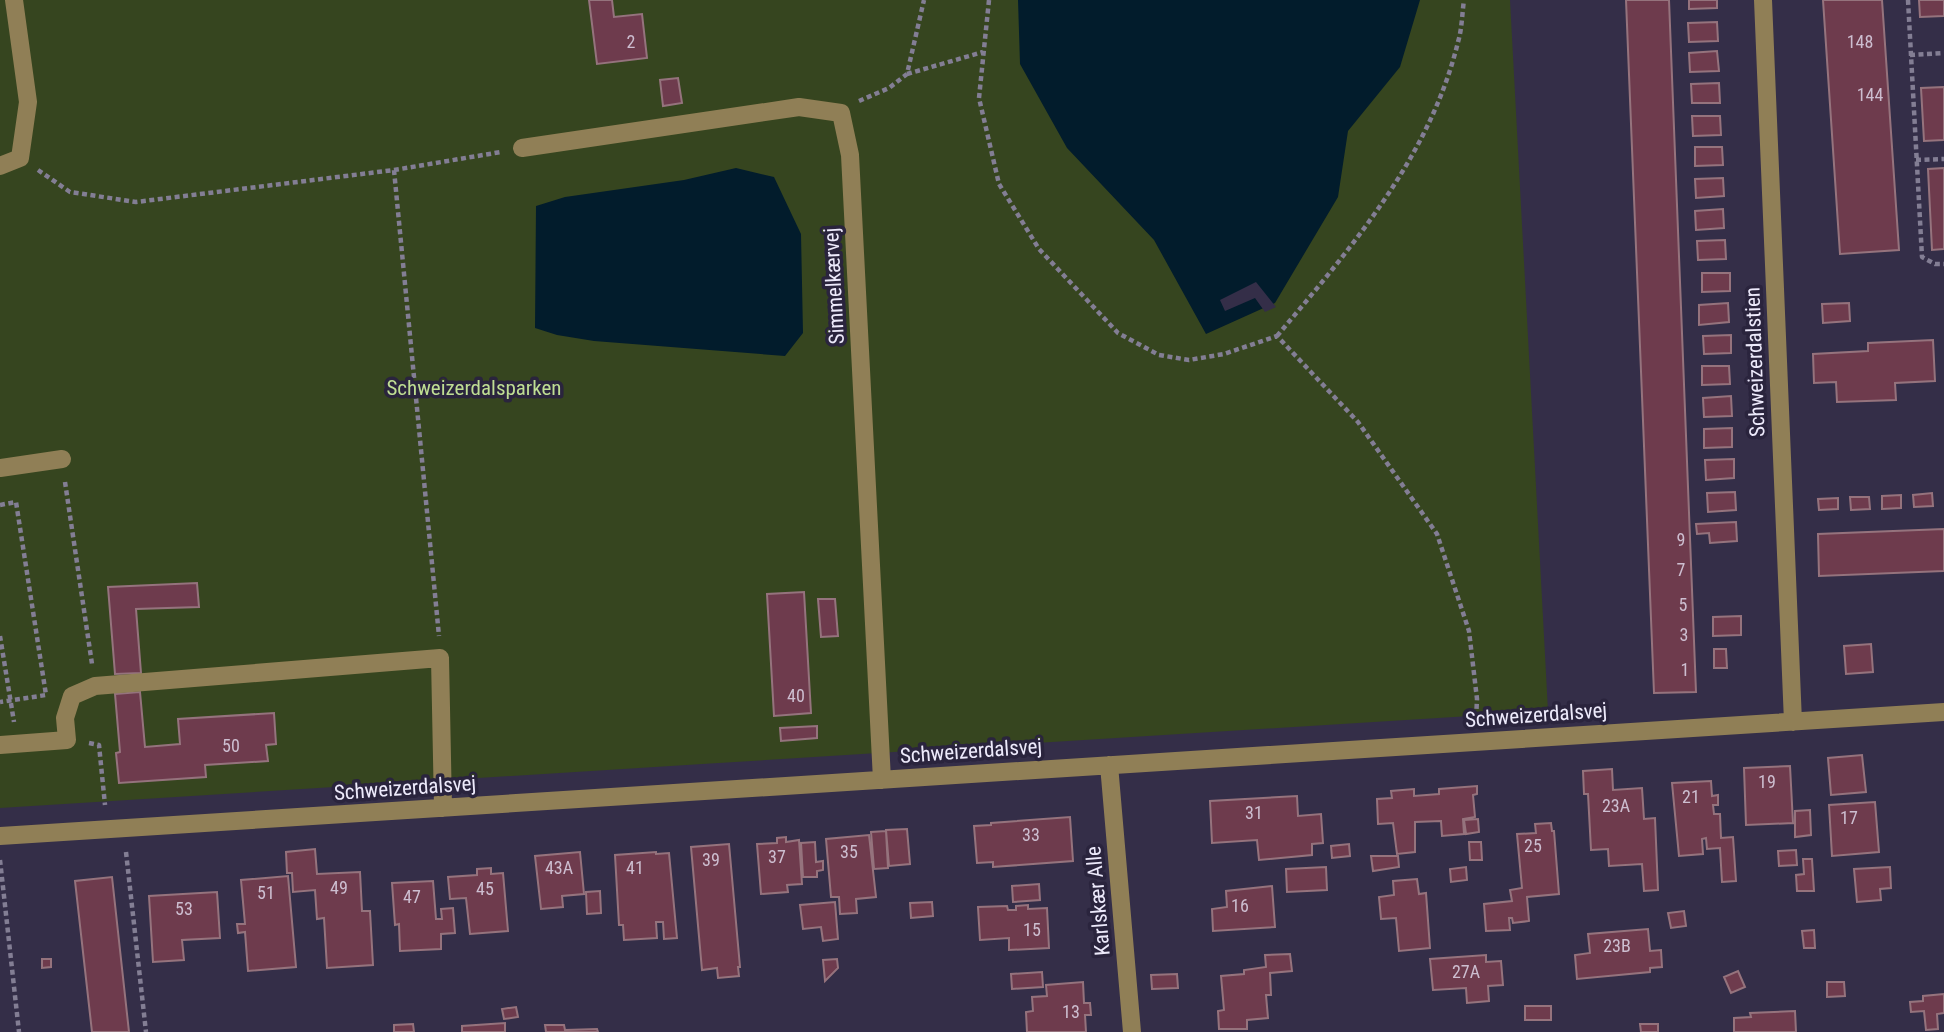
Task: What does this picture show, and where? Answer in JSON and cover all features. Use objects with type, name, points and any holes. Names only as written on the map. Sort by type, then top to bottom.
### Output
[{"type":"street","points":[[0,166],[20,158],[28,102],[14,0]]},
{"type":"street","name":"Schweizerdalstien","points":[[1763,0],[1793,722]]},
{"type":"street","points":[[522,148],[799,107],[841,113]]},
{"type":"street","name":"Simmelkærvej","points":[[841,113],[850,155],[882,780]]},
{"type":"street","points":[[0,468],[62,459]]},
{"type":"street","points":[[9,745],[67,740],[65,718],[72,696],[95,686],[440,658],[443,808]]},
{"type":"street","name":"Schweizerdalsvej","points":[[0,836],[1944,712]]},
{"type":"street","name":"Karlskær Alle","points":[[1109,765],[1132,1032]]},
{"type":"path","points":[[907,74],[924,0]]},
{"type":"path","points":[[989,0],[979,98],[999,184],[1039,249],[1118,333],[1159,355],[1189,360],[1224,354],[1278,336],[1350,250],[1406,167],[1434,111],[1458,42],[1464,0]]},
{"type":"path","points":[[1908,0],[1922,257],[1935,264],[1944,264]]},
{"type":"path","points":[[841,113],[863,99],[890,88],[907,74],[983,52]]},
{"type":"path","points":[[1910,55],[1944,53]]},
{"type":"path","points":[[20,158],[70,192],[136,202],[394,170],[522,148]]},
{"type":"path","points":[[1916,160],[1944,159]]},
{"type":"path","points":[[394,170],[440,658]]},
{"type":"path","points":[[1278,336],[1358,422],[1437,534],[1469,631],[1477,699],[1475,742]]},
{"type":"path","points":[[62,459],[95,686]]},
{"type":"path","points":[[0,505],[16,502],[46,695],[0,702]]},
{"type":"path","points":[[0,636],[10,701],[9,745]]},
{"type":"path","points":[[67,740],[99,745],[115,829],[145,1032]]},
{"type":"path","points":[[0,856],[19,1032]]},
{"type":"green space","name":"Schweizerdalsparken","points":[[0,0],[1510,0],[1548,711],[0,808]]},
{"type":"water","points":[[1018,0],[1420,0],[1400,67],[1348,131],[1338,197],[1275,303],[1206,334],[1154,240],[1067,148],[1020,64]]},
{"type":"water","points":[[736,168],[774,177],[801,234],[803,333],[785,356],[594,341],[557,335],[535,328],[536,206],[565,197],[684,180]]},
{"type":"pier","points":[[1256,282],[1276,307],[1265,312],[1255,298],[1225,311],[1220,300]]},
{"type":"building","points":[[589,0],[612,0],[614,17],[642,14],[647,58],[597,64]]},
{"type":"building","points":[[1626,0],[1669,0],[1696,692],[1654,693]]},
{"type":"building","points":[[1689,0],[1717,0],[1717,8],[1689,9]]},
{"type":"building","points":[[1823,0],[1882,0],[1899,250],[1840,254]]},
{"type":"building","points":[[1919,0],[1944,0],[1944,16],[1920,17]]},
{"type":"building","points":[[1717,22],[1718,41],[1689,42],[1688,23]]},
{"type":"building","points":[[1717,51],[1719,71],[1690,72],[1689,53]]},
{"type":"building","points":[[678,78],[682,103],[663,106],[660,80]]},
{"type":"building","points":[[1719,83],[1720,103],[1692,103],[1691,84]]},
{"type":"building","points":[[1944,87],[1944,140],[1924,141],[1921,88]]},
{"type":"building","points":[[1692,116],[1720,116],[1721,135],[1693,136]]},
{"type":"building","points":[[1695,147],[1722,147],[1723,165],[1695,166]]},
{"type":"building","points":[[1944,168],[1944,249],[1932,250],[1928,169]]},
{"type":"building","points":[[1723,178],[1724,196],[1696,198],[1695,179]]},
{"type":"building","points":[[1723,209],[1724,228],[1696,230],[1695,211]]},
{"type":"building","points":[[1725,240],[1726,259],[1698,260],[1697,241]]},
{"type":"building","points":[[1702,273],[1730,273],[1730,291],[1702,292]]},
{"type":"building","points":[[1728,303],[1729,322],[1699,325],[1699,305]]},
{"type":"building","points":[[1849,303],[1850,321],[1823,323],[1822,304]]},
{"type":"building","points":[[1731,335],[1731,353],[1704,354],[1703,336]]},
{"type":"building","points":[[1933,340],[1935,381],[1895,383],[1896,400],[1837,402],[1836,382],[1814,383],[1813,354],[1868,351],[1868,343]]},
{"type":"building","points":[[1702,366],[1729,366],[1730,384],[1702,385]]},
{"type":"building","points":[[1731,396],[1732,416],[1704,417],[1703,398]]},
{"type":"building","points":[[1732,428],[1732,447],[1704,448],[1704,429]]},
{"type":"building","points":[[1734,459],[1734,478],[1706,480],[1705,460]]},
{"type":"building","points":[[1735,492],[1736,510],[1708,512],[1707,493]]},
{"type":"building","points":[[1932,493],[1933,506],[1914,507],[1913,495]]},
{"type":"building","points":[[1901,495],[1901,508],[1882,509],[1882,496]]},
{"type":"building","points":[[1850,497],[1869,497],[1870,509],[1851,510]]},
{"type":"building","points":[[1838,498],[1838,509],[1819,510],[1818,499]]},
{"type":"building","points":[[1736,522],[1737,541],[1710,543],[1709,533],[1697,534],[1696,524]]},
{"type":"building","points":[[1944,529],[1944,571],[1819,576],[1818,534]]},
{"type":"building","points":[[197,583],[199,607],[136,609],[141,673],[115,674],[108,587]]},
{"type":"building","points":[[804,592],[811,713],[774,716],[767,594]]},
{"type":"building","points":[[818,599],[835,599],[838,636],[821,637]]},
{"type":"building","points":[[1741,616],[1741,635],[1713,636],[1713,617]]},
{"type":"building","points":[[1871,644],[1873,672],[1846,674],[1844,646]]},
{"type":"building","points":[[1714,649],[1726,649],[1727,668],[1714,668]]},
{"type":"building","points":[[140,692],[145,747],[180,744],[178,719],[274,713],[276,744],[266,745],[268,761],[205,765],[206,777],[119,783],[116,753],[120,752],[115,694]]},
{"type":"building","points":[[817,726],[817,738],[781,741],[780,728]]},
{"type":"building","points":[[1862,755],[1866,792],[1831,795],[1828,758]]},
{"type":"building","points":[[1790,766],[1793,823],[1746,825],[1744,768]]},
{"type":"building","points":[[1612,769],[1613,790],[1642,788],[1644,819],[1655,818],[1658,890],[1644,891],[1642,864],[1609,866],[1608,849],[1591,850],[1588,794],[1584,794],[1583,771]]},
{"type":"building","points":[[1711,781],[1712,796],[1718,795],[1718,805],[1713,805],[1714,814],[1720,814],[1721,838],[1733,837],[1736,881],[1722,882],[1720,848],[1707,849],[1706,838],[1702,839],[1703,854],[1679,856],[1672,783]]},
{"type":"building","points":[[1477,786],[1477,794],[1473,795],[1475,817],[1463,819],[1464,834],[1442,836],[1441,821],[1415,822],[1415,852],[1397,854],[1393,823],[1378,824],[1377,799],[1392,798],[1391,791],[1414,789],[1414,796],[1439,794],[1439,789]]},
{"type":"building","points":[[1297,796],[1298,816],[1321,814],[1323,843],[1312,844],[1312,855],[1259,860],[1257,840],[1212,843],[1210,801]]},
{"type":"building","points":[[1875,802],[1879,852],[1832,856],[1829,805]]},
{"type":"building","points":[[1810,810],[1811,835],[1795,837],[1795,811]]},
{"type":"building","points":[[1070,817],[1073,861],[993,867],[993,862],[977,863],[974,826]]},
{"type":"building","points":[[1478,819],[1479,832],[1466,834],[1464,820]]},
{"type":"building","points":[[1551,823],[1559,894],[1527,897],[1529,921],[1513,923],[1512,918],[1509,918],[1510,930],[1486,931],[1484,904],[1512,901],[1510,890],[1522,888],[1517,834],[1536,833],[1535,824]]},
{"type":"building","points":[[907,829],[910,864],[889,866],[886,830]]},
{"type":"building","points":[[886,831],[888,868],[874,869],[871,832]]},
{"type":"building","points":[[869,835],[876,897],[856,899],[857,913],[840,914],[839,897],[831,897],[826,839]]},
{"type":"building","points":[[786,837],[786,842],[799,840],[802,884],[787,885],[788,892],[761,894],[757,844],[777,843],[777,838]]},
{"type":"building","points":[[815,842],[816,862],[823,861],[823,870],[817,871],[817,877],[803,877],[801,843]]},
{"type":"building","points":[[1469,842],[1481,842],[1482,860],[1470,860]]},
{"type":"building","points":[[729,844],[740,967],[739,976],[718,978],[717,968],[702,970],[691,847]]},
{"type":"building","points":[[1349,844],[1350,856],[1332,858],[1331,846]]},
{"type":"building","points":[[315,849],[317,874],[360,872],[362,911],[370,911],[373,965],[327,968],[324,918],[317,919],[315,890],[293,892],[292,873],[287,873],[286,852]]},
{"type":"building","points":[[1796,850],[1797,865],[1779,866],[1778,851]]},
{"type":"building","points":[[580,852],[584,894],[562,896],[563,907],[541,909],[535,856]]},
{"type":"building","points":[[669,853],[677,938],[664,939],[663,922],[656,922],[657,938],[624,940],[623,925],[619,925],[615,855]]},
{"type":"building","points":[[1371,856],[1398,856],[1399,867],[1373,871]]},
{"type":"building","points":[[1803,859],[1812,859],[1814,891],[1797,891],[1796,875],[1804,874]]},
{"type":"building","points":[[1326,867],[1327,890],[1287,892],[1286,869]]},
{"type":"building","points":[[1466,867],[1467,880],[1451,882],[1450,869]]},
{"type":"building","points":[[1890,867],[1891,888],[1880,889],[1881,900],[1857,902],[1854,869]]},
{"type":"building","points":[[491,868],[491,874],[503,873],[508,931],[470,934],[466,898],[450,899],[448,877],[477,875],[477,869]]},
{"type":"building","points":[[288,876],[296,967],[248,971],[245,932],[238,933],[237,924],[245,924],[241,880]]},
{"type":"building","points":[[112,877],[129,1032],[92,1032],[75,881]]},
{"type":"building","points":[[1417,879],[1419,894],[1426,893],[1430,948],[1399,951],[1396,918],[1381,919],[1379,897],[1394,895],[1393,881]]},
{"type":"building","points":[[433,881],[436,919],[442,919],[441,909],[453,908],[455,933],[441,934],[441,949],[400,951],[399,924],[395,925],[392,883]]},
{"type":"building","points":[[1039,884],[1040,900],[1013,902],[1012,886]]},
{"type":"building","points":[[1272,886],[1275,927],[1213,931],[1212,909],[1227,907],[1226,891]]},
{"type":"building","points":[[600,891],[601,913],[587,914],[586,892]]},
{"type":"building","points":[[217,892],[220,938],[182,940],[184,960],[153,962],[149,896]]},
{"type":"building","points":[[835,902],[838,939],[823,941],[821,927],[803,929],[800,905]]},
{"type":"building","points":[[932,902],[933,916],[911,918],[910,903]]},
{"type":"building","points":[[1028,905],[1028,909],[1047,908],[1049,948],[1009,950],[1009,938],[980,940],[978,907],[1007,906],[1008,910],[1016,910],[1016,906]]},
{"type":"building","points":[[1684,911],[1686,926],[1671,928],[1668,913]]},
{"type":"building","points":[[1648,929],[1650,951],[1661,950],[1662,967],[1650,968],[1650,972],[1577,979],[1575,955],[1590,953],[1588,934]]},
{"type":"building","points":[[1814,930],[1815,948],[1804,948],[1802,931]]},
{"type":"building","points":[[1290,954],[1292,971],[1270,973],[1271,995],[1266,995],[1268,1018],[1247,1020],[1247,1029],[1219,1029],[1218,1011],[1224,1010],[1221,976],[1244,974],[1244,970],[1266,967],[1265,955]]},
{"type":"building","points":[[1486,955],[1486,962],[1501,961],[1503,985],[1488,986],[1489,1001],[1467,1003],[1466,988],[1433,990],[1430,959]]},
{"type":"building","points":[[42,959],[51,959],[51,967],[42,968]]},
{"type":"building","points":[[837,959],[838,968],[825,981],[823,960]]},
{"type":"building","points":[[1738,971],[1745,987],[1731,993],[1724,977]]},
{"type":"building","points":[[1042,972],[1043,987],[1012,989],[1011,974]]},
{"type":"building","points":[[1177,974],[1178,988],[1152,989],[1151,975]]},
{"type":"building","points":[[1083,982],[1084,1003],[1090,1003],[1091,1015],[1085,1015],[1086,1032],[1027,1032],[1026,1012],[1033,1011],[1032,997],[1047,996],[1046,985]]},
{"type":"building","points":[[1827,982],[1844,982],[1845,996],[1827,997]]},
{"type":"building","points":[[1944,994],[1944,1013],[1937,1014],[1938,1029],[1926,1030],[1924,1011],[1911,1012],[1910,1002],[1923,1001],[1923,996]]},
{"type":"building","points":[[1525,1006],[1551,1006],[1551,1020],[1525,1020]]},
{"type":"building","points":[[516,1007],[518,1017],[504,1019],[502,1009]]},
{"type":"building","points":[[1795,1011],[1796,1032],[1734,1032],[1734,1018],[1751,1017],[1750,1013]]},
{"type":"building","points":[[505,1023],[505,1032],[462,1032],[462,1026]]},
{"type":"building","points":[[413,1024],[414,1032],[394,1032],[394,1025]]},
{"type":"building","points":[[1640,1024],[1658,1024],[1658,1032],[1641,1032]]},
{"type":"building","points":[[545,1025],[564,1025],[565,1030],[597,1029],[598,1032],[546,1032]]}]
